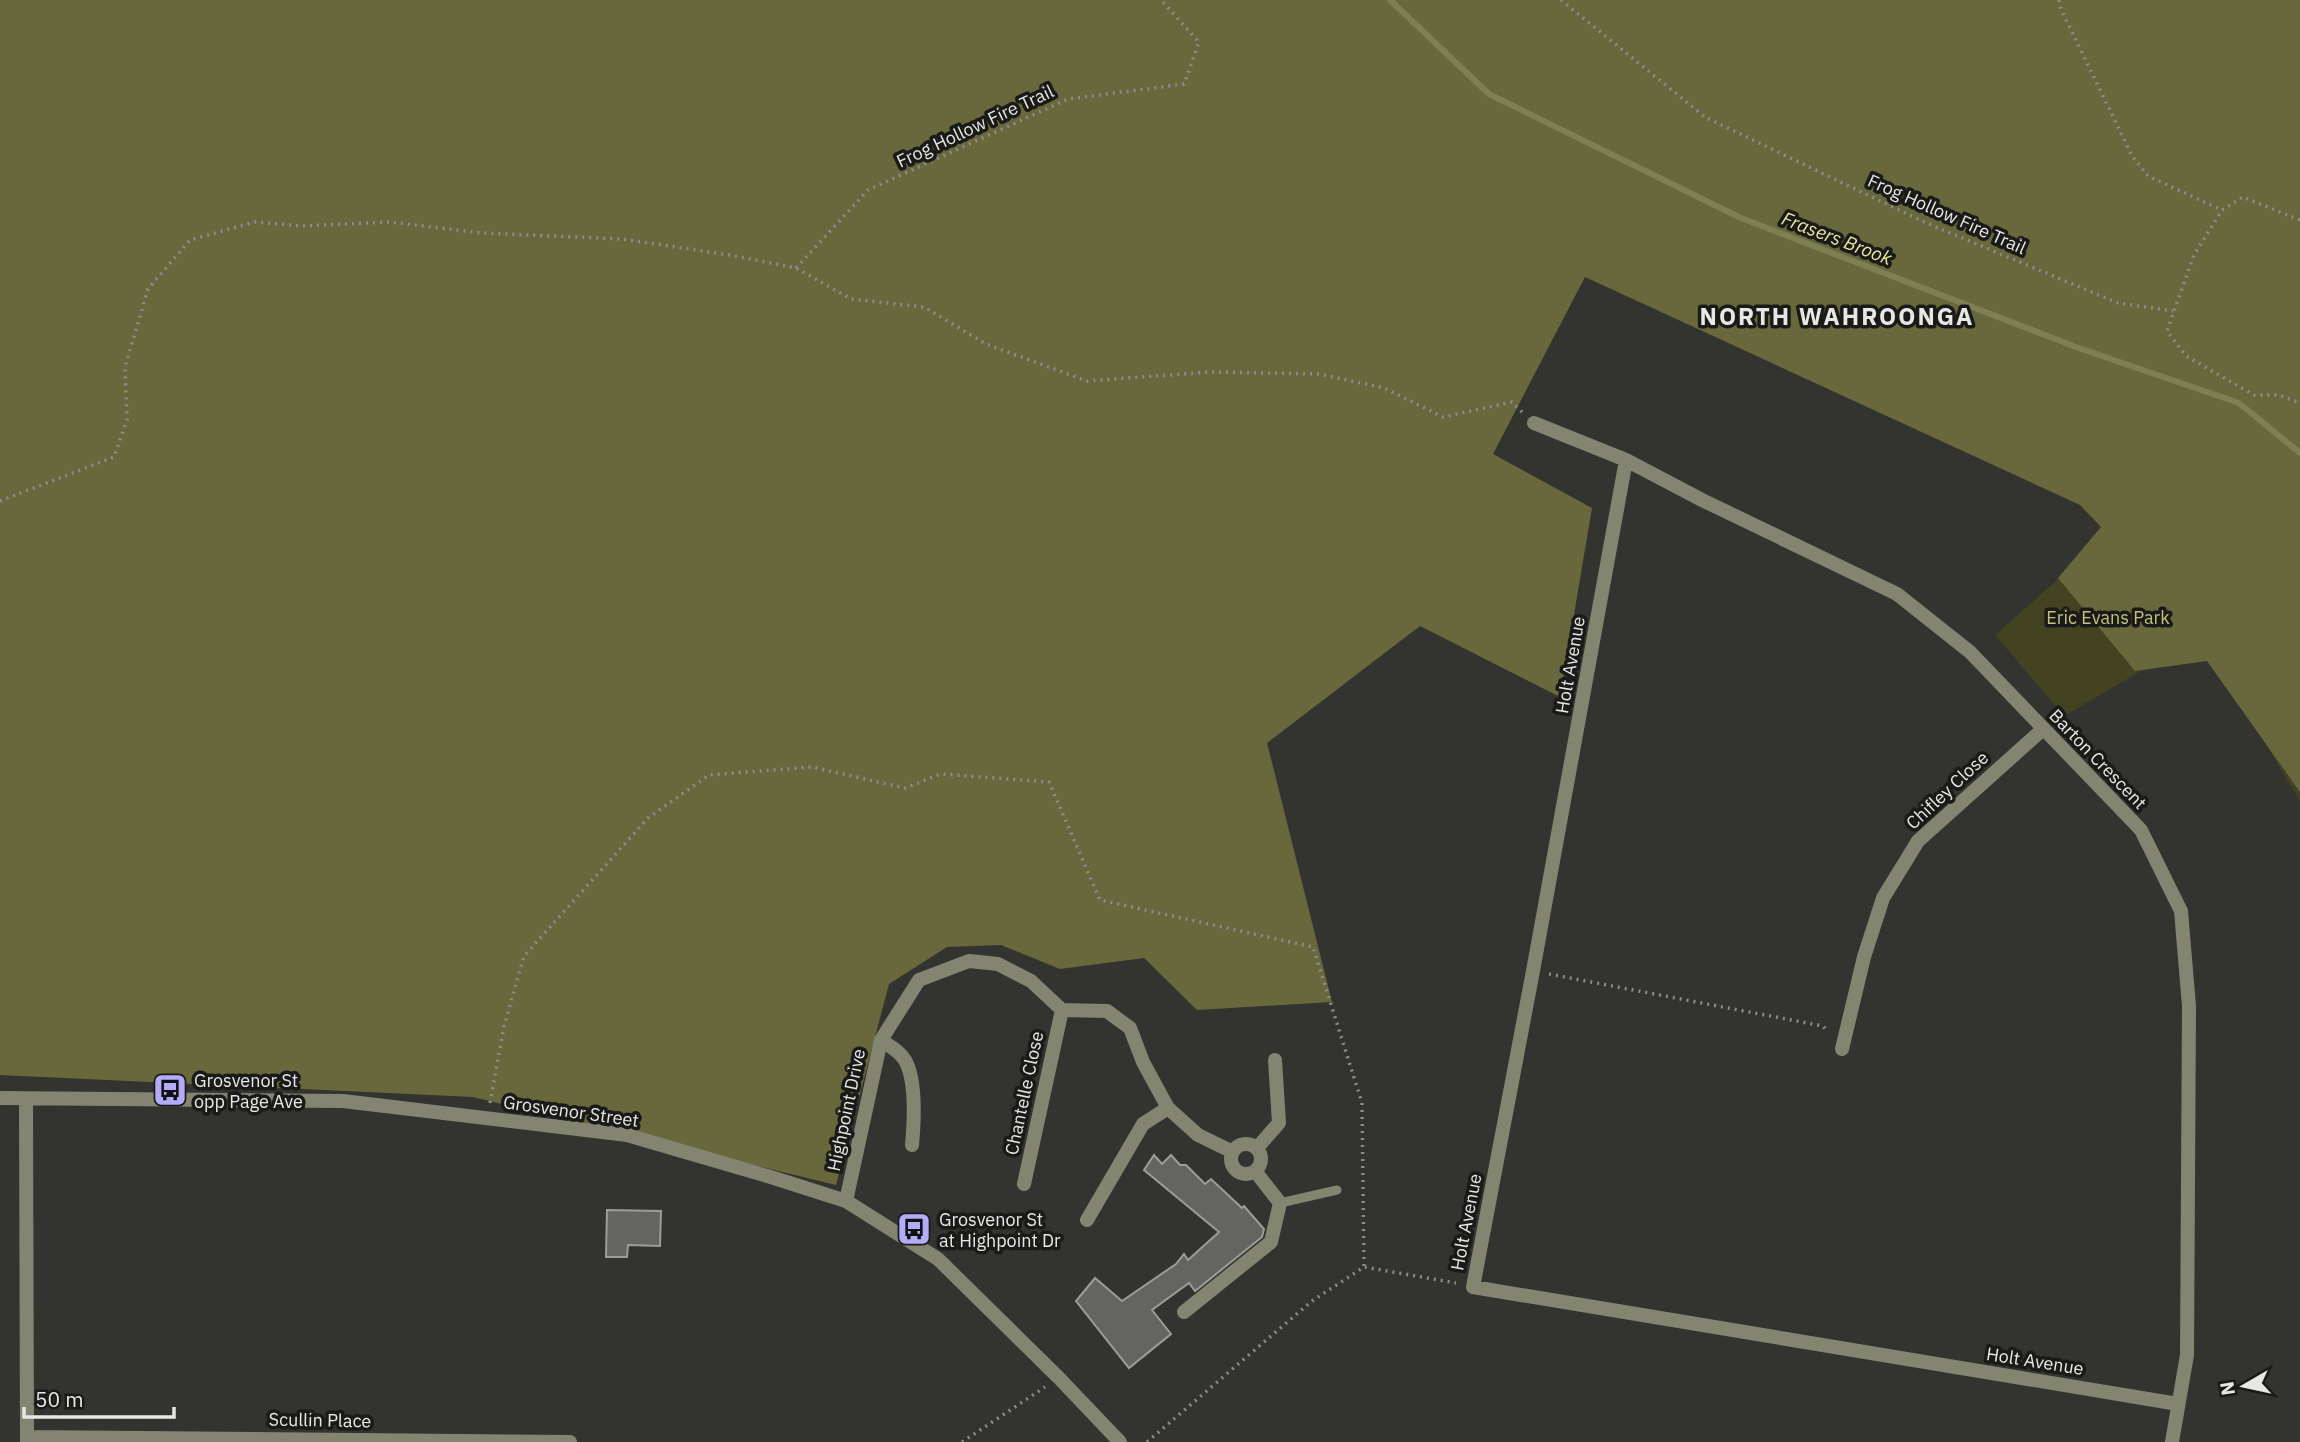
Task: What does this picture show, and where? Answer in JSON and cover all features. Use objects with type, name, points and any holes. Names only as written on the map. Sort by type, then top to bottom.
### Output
[{"type":"street","name":"Barton Crescent","points":[[1534,423],[1626,460],[1702,500],[1897,594],[1970,652],[2141,831],[2181,911],[2189,1006],[2186,1355],[2172,1442]]},
{"type":"street","name":"Holt Avenue","points":[[1626,460],[1534,971],[1473,1287],[2178,1404]]},
{"type":"street","name":"Chifley Close","points":[[1842,1049],[1864,957],[1883,898],[1918,841],[2042,730]]},
{"type":"street","name":"Highpoint Drive","points":[[846,1202],[881,1040],[919,980],[969,961],[998,964],[1031,981],[1062,1010]]},
{"type":"street","points":[[1062,1010],[1107,1011],[1130,1028],[1143,1062],[1168,1108],[1198,1135],[1233,1152]]},
{"type":"street","name":"Chantelle Close","points":[[1024,1184],[1062,1010]]},
{"type":"street","points":[[881,1040],[901,1054],[906,1062],[914,1119],[912,1145]]},
{"type":"street","points":[[1257,1148],[1279,1123],[1275,1060]]},
{"type":"street","name":"Grosvenor Street","points":[[0,1098],[343,1101],[488,1118],[626,1135],[846,1202],[938,1259],[1120,1442]]},
{"type":"street","points":[[26,1099],[27,1439]]},
{"type":"street","points":[[1087,1220],[1143,1124],[1168,1108]]},
{"type":"street","points":[[1244,1144],[1257,1148],[1261,1162],[1255,1171],[1245,1174],[1236,1170],[1232,1162],[1233,1152],[1244,1144]]},
{"type":"street","points":[[1184,1312],[1270,1242],[1280,1203],[1255,1171]]},
{"type":"street","name":"Scullin Place","points":[[27,1439],[570,1442]]},
{"type":"lane","points":[[1280,1203],[1338,1190]]},
{"type":"path","name":"Frog Hollow Fire Trail","points":[[796,268],[867,190],[1068,99],[1184,84],[1199,42],[1161,0]]},
{"type":"path","name":"Frog Hollow Fire Trail","points":[[1561,0],[1705,117],[1924,222],[2118,303],[2173,311]]},
{"type":"path","points":[[2059,0],[2132,156],[2148,176],[2222,210]]},
{"type":"path","points":[[2300,220],[2243,197],[2222,210],[2194,255],[2167,331],[2186,356],[2254,396],[2279,395],[2300,403]]},
{"type":"path","points":[[0,501],[114,457],[127,420],[125,366],[148,289],[191,240],[255,222],[302,226],[390,222],[482,233],[622,239],[796,268],[850,299],[924,307],[986,344],[1087,381],[1210,372],[1319,374],[1384,388],[1443,417],[1512,402],[1534,423]]},
{"type":"path","points":[[488,1118],[504,1026],[524,956],[648,818],[709,775],[812,768],[905,788],[942,774],[1049,782],[1100,900],[1312,947],[1362,1103],[1364,1267]]},
{"type":"path","points":[[1534,971],[1823,1026]]},
{"type":"path","points":[[1147,1442],[1312,1301],[1364,1267],[1473,1287]]},
{"type":"path","points":[[962,1442],[1059,1378]]},
{"type":"green space","points":[[0,0],[2300,0],[2300,792],[2207,661],[2135,671],[2058,578],[2101,527],[2080,505],[1585,277],[1493,454],[1592,508],[1560,697],[1420,626],[1267,743],[1332,1002],[1197,1010],[1144,958],[1060,969],[1001,945],[947,947],[889,984],[836,1185],[473,1097],[0,1075]]},
{"type":"green space","name":"Eric Evans Park","points":[[2101,541],[2300,643],[2300,801],[2201,636],[2064,716],[1995,635]]},
{"type":"building","points":[[1154,1155],[1162,1164],[1171,1155],[1180,1165],[1186,1165],[1205,1184],[1211,1179],[1242,1208],[1244,1206],[1264,1229],[1262,1237],[1195,1291],[1189,1283],[1152,1310],[1171,1334],[1129,1368],[1076,1301],[1095,1278],[1122,1301],[1176,1264],[1184,1254],[1188,1260],[1219,1232],[1144,1170]]},
{"type":"building","points":[[607,1210],[661,1211],[660,1246],[628,1245],[627,1257],[606,1257]]},
{"type":"waterway","name":"Frasers Brook","points":[[1390,0],[1489,94],[1741,218],[2076,347],[2239,403],[2300,453]]},
{"type":"place","name":"Grosvenor St opp Page Ave","points":[[170,1090]]},
{"type":"place","name":"Grosvenor St at Highpoint Dr","points":[[914,1229]]},
{"type":"district","name":"NORTH WAHROONGA","points":[[1837,316]]}]
